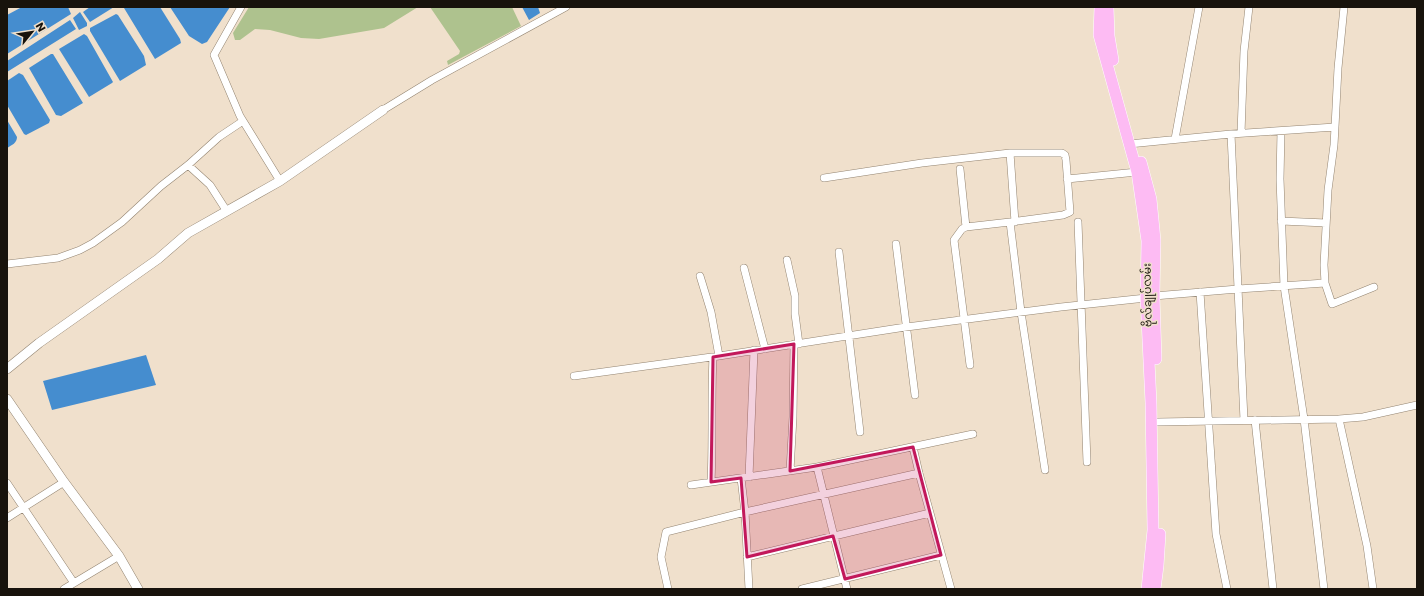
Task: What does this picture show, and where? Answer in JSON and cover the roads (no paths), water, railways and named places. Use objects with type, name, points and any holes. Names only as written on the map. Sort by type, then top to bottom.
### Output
[{"type":"main road","name":"ဗိုလ်ချုပ်လမ်း","points":[[1100,7],[1099,36],[1151,199],[1155,240],[1150,297],[1153,530],[1147,589]]},
{"type":"main road","name":"ဗိုလ်ချုပ်လမ်း","points":[[1108,7],[1109,36],[1112,55],[1132,143],[1147,241],[1158,422],[1160,527],[1155,589]]},
{"type":"street","points":[[241,7],[214,55],[243,121],[280,181]]},
{"type":"street","points":[[7,369],[38,343],[158,259],[188,233],[226,210],[280,181],[383,110],[432,80],[566,7]]},
{"type":"street","points":[[1175,139],[1199,7]]},
{"type":"street","points":[[1241,133],[1244,51],[1249,7]]},
{"type":"street","points":[[1344,7],[1338,68],[1334,145],[1328,190],[1324,265],[1325,283],[1332,304],[1374,287]]},
{"type":"street","points":[[7,264],[58,258],[93,243],[122,222],[160,186],[219,137],[243,121]]},
{"type":"street","points":[[1132,143],[1241,133],[1335,127]]},
{"type":"street","points":[[1281,131],[1280,179],[1284,286],[1304,419],[1324,589]]},
{"type":"street","points":[[1231,134],[1244,420]]},
{"type":"street","points":[[824,178],[922,163],[1010,153],[1062,153],[1065,155],[1070,212],[1063,215],[966,227],[962,229],[954,240],[963,320],[970,365]]},
{"type":"street","points":[[1010,153],[1012,222],[1022,312],[1045,470]]},
{"type":"street","points":[[188,164],[210,185],[226,210]]},
{"type":"street","points":[[960,169],[966,227]]},
{"type":"street","points":[[1068,179],[1137,172]]},
{"type":"street","points":[[1282,221],[1326,223]]},
{"type":"street","points":[[1078,222],[1087,462]]},
{"type":"street","points":[[896,244],[916,395]]},
{"type":"street","points":[[839,252],[853,383],[860,432]]},
{"type":"street","points":[[787,260],[795,296],[797,344],[790,471]]},
{"type":"street","points":[[744,268],[765,349]]},
{"type":"street","points":[[700,276],[711,312],[716,356],[711,397],[713,430],[712,482]]},
{"type":"street","points":[[574,376],[907,327],[1022,312],[1200,292],[1325,283]]},
{"type":"street","points":[[1200,292],[1210,420],[1216,534],[1226,589]]},
{"type":"street","points":[[749,477],[754,350]]},
{"type":"street","points":[[7,399],[64,482],[119,556],[138,589]]},
{"type":"street","points":[[1158,422],[1339,419],[1363,417],[1417,405]]},
{"type":"street","points":[[1339,419],[1366,546],[1373,589]]},
{"type":"street","points":[[1256,420],[1272,589]]},
{"type":"street","points":[[691,485],[817,467],[973,434]]},
{"type":"street","points":[[913,447],[951,589]]},
{"type":"street","points":[[817,467],[847,589]]},
{"type":"street","points":[[668,589],[661,557],[666,532],[745,512],[919,473]]},
{"type":"street","points":[[740,478],[745,512],[749,589]]},
{"type":"street","points":[[7,518],[64,482]]},
{"type":"street","points":[[7,483],[74,583]]},
{"type":"street","points":[[747,557],[930,512]]},
{"type":"street","points":[[802,589],[941,555]]},
{"type":"street","points":[[64,589],[119,556]]},
{"type":"water","points":[[22,7],[68,7],[71,14],[7,54],[7,15]]},
{"type":"water","points":[[90,7],[114,7],[90,22],[83,12]]},
{"type":"water","points":[[160,7],[181,43],[155,59],[124,8]]},
{"type":"water","points":[[170,7],[230,7],[207,42],[202,44],[189,36]]},
{"type":"water","points":[[522,7],[538,7],[540,13],[529,20]]},
{"type":"water","points":[[80,12],[87,23],[87,26],[79,30],[73,18]]},
{"type":"water","points":[[116,14],[144,56],[146,65],[120,81],[90,31],[90,28]]},
{"type":"water","points":[[70,20],[76,29],[7,72],[7,61]]},
{"type":"water","points":[[84,34],[87,36],[113,82],[89,97],[59,49]]},
{"type":"water","points":[[53,54],[83,103],[61,116],[56,115],[29,68]]},
{"type":"water","points":[[19,73],[23,75],[50,120],[49,123],[26,135],[7,105],[7,81]]},
{"type":"water","points":[[7,120],[17,139],[7,148]]},
{"type":"water","points":[[146,355],[156,385],[52,410],[43,381]]}]
